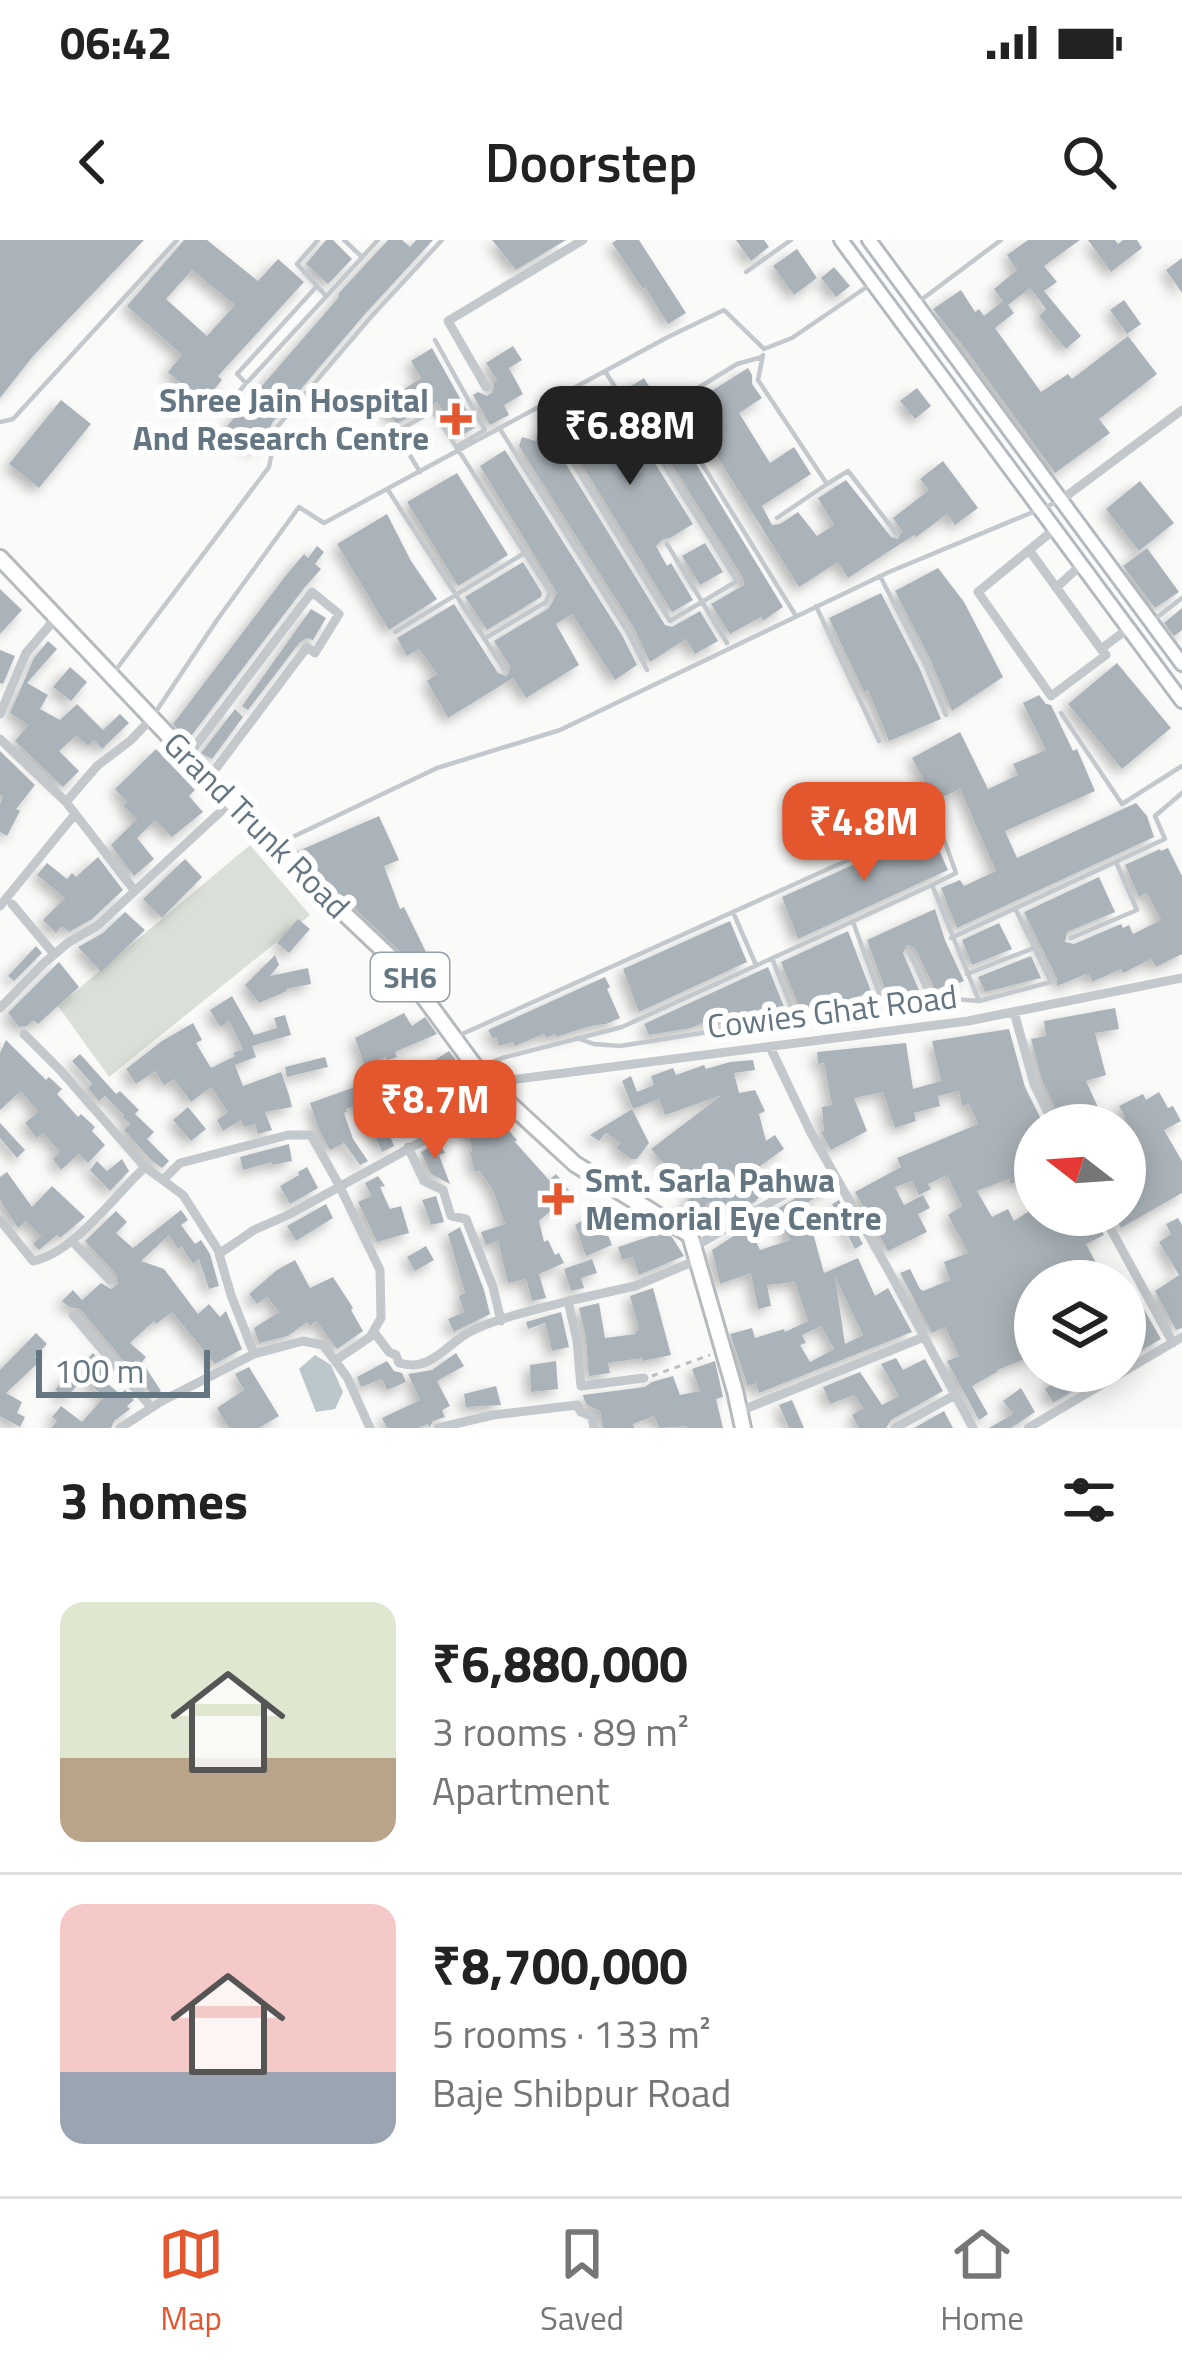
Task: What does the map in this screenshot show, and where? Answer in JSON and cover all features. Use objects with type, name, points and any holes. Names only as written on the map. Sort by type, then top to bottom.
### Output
[{"type":"main road","points":[[842,240],[1182,700]]},
{"type":"main road","points":[[869,240],[1151,622],[1175,648],[1182,664]]},
{"type":"main road","name":"Grand Trunk Road","points":[[0,558],[273,846],[404,970],[492,1089],[575,1164],[690,1235],[695,1254]]},
{"type":"main road","points":[[695,1254],[743,1428]]},
{"type":"street","points":[[485,387],[448,321],[583,240]]},
{"type":"street","points":[[1061,500],[1182,410]]},
{"type":"street","points":[[1029,550],[1105,646],[1106,655],[1051,696],[978,592],[1029,550],[1056,528]]},
{"type":"street","points":[[1056,587],[1082,564]]},
{"type":"street","points":[[187,757],[312,592],[340,614],[315,653],[307,647],[208,778]]},
{"type":"street","points":[[0,714],[26,653],[56,618]]},
{"type":"street","points":[[1105,646],[1129,628]]},
{"type":"street","points":[[66,802],[97,766],[152,718]]},
{"type":"street","points":[[0,739],[66,802],[134,890]]},
{"type":"street","points":[[1,1003],[54,954],[97,926],[231,802]]},
{"type":"street","points":[[8,901],[75,814]]},
{"type":"street","points":[[0,889],[54,954]]},
{"type":"street","points":[[1179,979],[1182,993]]},
{"type":"street","name":"Cowies Ghat Road","points":[[492,1089],[968,1021],[1179,979]]},
{"type":"street","points":[[1014,1012],[1044,1104]]},
{"type":"street","points":[[24,1034],[146,1167],[183,1195],[220,1253],[254,1354]]},
{"type":"street","points":[[770,1047],[811,1133],[973,1428]]},
{"type":"street","points":[[220,1253],[254,1230],[460,1120],[492,1089]]},
{"type":"street","points":[[164,1179],[180,1163],[288,1135],[311,1135],[380,1270],[381,1318],[358,1347],[336,1360]]},
{"type":"street","points":[[408,1147],[424,1181],[443,1190],[451,1216],[466,1219],[501,1321]]},
{"type":"street","points":[[0,1220],[33,1261],[41,1260],[72,1240],[146,1167]]},
{"type":"street","points":[[374,1332],[399,1363],[414,1367],[439,1356],[463,1335],[501,1321],[635,1286],[695,1254],[811,1179]]},
{"type":"street","points":[[1028,1428],[1178,1340],[1116,1236]]},
{"type":"street","points":[[72,1240],[110,1280]]},
{"type":"street","points":[[568,1301],[577,1340],[578,1405],[581,1412],[592,1416],[593,1428]]},
{"type":"street","points":[[74,1315],[151,1407]]},
{"type":"street","points":[[740,1411],[924,1337]]},
{"type":"street","points":[[120,1428],[254,1354],[304,1341],[323,1345],[336,1360],[370,1428]]},
{"type":"street","points":[[581,1386],[644,1378]]},
{"type":"street","points":[[895,1428],[955,1395]]},
{"type":"street","points":[[438,1428],[493,1415],[578,1405]]},
{"type":"lane","points":[[0,422],[13,418],[177,240]]},
{"type":"lane","points":[[318,240],[297,263],[326,296]]},
{"type":"lane","points":[[344,240],[362,257]]},
{"type":"lane","points":[[221,411],[377,240]]},
{"type":"lane","points":[[112,676],[269,467],[277,427],[442,240]]},
{"type":"lane","points":[[746,272],[791,240]]},
{"type":"lane","points":[[917,303],[1001,240]]},
{"type":"lane","points":[[796,616],[667,407],[737,364],[792,338],[873,283]]},
{"type":"lane","points":[[246,383],[237,374],[317,286]]},
{"type":"lane","points":[[457,449],[724,310],[763,353]]},
{"type":"lane","points":[[152,718],[299,507],[325,523],[420,472],[485,430],[435,340]]},
{"type":"lane","points":[[763,353],[758,380],[827,484]]},
{"type":"lane","points":[[539,406],[670,621],[737,581],[605,371]]},
{"type":"lane","points":[[420,472],[396,432],[434,411],[550,592],[547,602],[484,639]]},
{"type":"lane","points":[[500,428],[647,670]]},
{"type":"lane","points":[[777,518],[848,471],[896,533]]},
{"type":"lane","points":[[388,490],[504,669]]},
{"type":"lane","points":[[273,846],[437,768],[560,730],[880,576],[1061,500]]},
{"type":"lane","points":[[667,544],[727,643]]},
{"type":"lane","points":[[395,632],[524,554]]},
{"type":"lane","points":[[880,576],[946,715]]},
{"type":"lane","points":[[1151,622],[1182,598]]},
{"type":"lane","points":[[816,606],[878,742]]},
{"type":"lane","points":[[1061,713],[1122,804],[1182,766]]},
{"type":"lane","points":[[951,938],[1165,839],[1155,816],[1182,793]]},
{"type":"lane","points":[[454,1038],[937,820],[956,873],[622,1027],[476,1068]]},
{"type":"lane","points":[[1071,938],[1137,910],[1116,862]]},
{"type":"lane","points":[[932,885],[979,1001]]},
{"type":"lane","points":[[577,1038],[620,1046],[883,1004],[952,998],[979,1001],[1051,982],[1016,910]]},
{"type":"lane","points":[[733,912],[756,965]]},
{"type":"lane","points":[[853,922],[883,1004]]},
{"type":"lane","points":[[967,974],[1034,948]]},
{"type":"lane","points":[[909,951],[931,1000]]},
{"type":"lane","points":[[772,958],[795,1017]]},
{"type":"path","points":[[644,1378],[723,1350]]},
{"type":"shaded area","points":[[250,845],[310,915],[109,1077],[58,1006]]},
{"type":"shaded area","points":[[315,1355],[331,1365],[343,1392],[335,1409],[316,1412],[299,1369]]},
{"type":"building","points":[[0,240],[144,240],[34,355],[0,398]]},
{"type":"building","points":[[184,240],[207,240],[258,281],[278,259],[304,282],[218,376],[222,380],[203,403],[168,372],[182,355],[127,306]],"holes":[[[192,270],[235,305],[207,336],[166,299]]]},
{"type":"building","points":[[326,240],[333,240],[352,259],[328,284],[306,264]]},
{"type":"building","points":[[388,240],[402,240],[410,247],[416,240],[433,240],[253,450],[227,426]]},
{"type":"building","points":[[492,240],[566,240],[516,270]]},
{"type":"building","points":[[639,240],[686,313],[668,324],[612,243]]},
{"type":"building","points":[[736,240],[764,240],[769,247],[751,261]]},
{"type":"building","points":[[1028,240],[1080,240],[1044,266],[1057,282],[1044,291],[1081,336],[1066,349],[1039,316],[1046,309],[1030,288],[1008,305],[1014,313],[995,328],[1041,392],[1068,374],[1072,379],[1128,336],[1157,374],[1099,419],[1110,433],[1055,473],[933,309],[961,290],[975,312],[979,309],[984,316],[1003,301],[994,289],[1017,270],[1007,255]]},
{"type":"building","points":[[1088,240],[1118,244],[1137,240],[1142,248],[1111,272]]},
{"type":"building","points":[[797,249],[817,278],[794,295],[773,266]]},
{"type":"building","points":[[1182,258],[1182,293],[1166,270]]},
{"type":"building","points":[[834,267],[850,286],[836,297],[821,278]]},
{"type":"building","points":[[1124,300],[1141,324],[1127,334],[1110,310]]},
{"type":"building","points":[[513,346],[522,360],[509,368],[523,394],[504,405],[509,415],[490,425],[473,395],[493,392],[497,380],[486,363]]},
{"type":"building","points":[[432,348],[476,427],[459,437],[437,402],[396,424],[383,403],[421,378],[411,361]]},
{"type":"building","points":[[748,368],[762,398],[739,413],[770,463],[794,447],[811,474],[762,506],[772,525],[798,512],[817,536],[834,525],[818,498],[846,480],[891,537],[898,539],[902,531],[893,518],[929,490],[920,479],[943,461],[978,508],[955,525],[947,514],[848,578],[838,562],[799,587],[686,407]]},
{"type":"building","points":[[644,378],[783,607],[763,621],[761,617],[730,634],[711,604],[744,585],[743,578],[625,390]]},
{"type":"building","points":[[917,388],[931,406],[915,419],[900,401]]},
{"type":"building","points":[[611,393],[693,524],[656,546],[693,600],[672,612],[562,432],[568,433],[554,411],[569,402],[576,415]]},
{"type":"building","points":[[61,400],[91,424],[39,488],[9,464]]},
{"type":"building","points":[[539,427],[544,428],[665,625],[672,627],[700,611],[718,641],[695,654],[686,639],[650,662],[634,628],[519,446],[522,437],[536,441]]},
{"type":"building","points":[[505,450],[637,665],[615,680],[572,614],[556,624],[579,665],[526,698],[513,678],[448,718],[427,681],[437,674],[419,649],[407,656],[397,638],[454,604],[498,673],[506,676],[510,666],[494,641],[549,608],[557,593],[480,466]]},
{"type":"building","points":[[457,473],[508,555],[458,586],[407,502]]},
{"type":"building","points":[[1140,481],[1174,523],[1139,551],[1106,509]]},
{"type":"building","points":[[387,514],[437,599],[389,630],[337,544]]},
{"type":"building","points":[[705,543],[723,572],[700,585],[682,556]]},
{"type":"building","points":[[317,546],[324,552],[315,564],[321,569],[188,740],[173,724],[287,574]]},
{"type":"building","points":[[1147,548],[1179,592],[1155,608],[1123,566]]},
{"type":"building","points":[[523,562],[541,597],[487,630],[465,597]]},
{"type":"building","points":[[938,568],[964,602],[1003,677],[952,711],[895,591]]},
{"type":"building","points":[[0,589],[22,610],[0,634]]},
{"type":"building","points":[[881,593],[941,719],[889,741],[829,618]]},
{"type":"building","points":[[1182,608],[1182,630],[1174,636],[1164,623]]},
{"type":"building","points":[[311,609],[326,618],[313,640],[300,642],[248,710],[242,706]]},
{"type":"building","points":[[48,641],[57,649],[27,683],[48,695],[40,709],[60,720],[77,704],[103,730],[120,714],[129,723],[102,749],[94,740],[88,746],[77,735],[59,751],[79,771],[63,787],[15,741],[28,725],[10,713],[34,658]]},
{"type":"building","points":[[0,650],[15,656],[3,684],[0,683]]},
{"type":"building","points":[[1117,663],[1171,728],[1122,769],[1068,704]]},
{"type":"building","points":[[70,667],[87,682],[71,701],[53,687]]},
{"type":"building","points":[[1039,695],[1051,705],[1073,751],[1077,749],[1095,791],[1005,831],[1017,858],[1136,803],[1147,816],[1154,837],[957,928],[941,888],[960,880],[964,886],[996,871],[960,789],[934,801],[912,758],[960,732],[988,789],[1018,775],[1013,764],[1046,750],[1023,703]]},
{"type":"building","points":[[235,709],[243,717],[212,759],[201,753]]},
{"type":"building","points":[[156,749],[195,790],[189,796],[203,812],[172,837],[155,820],[137,838],[154,859],[134,876],[111,845],[137,819],[115,789]]},
{"type":"building","points":[[0,751],[35,785],[16,809],[20,811],[7,836],[0,832]]},
{"type":"building","points":[[379,816],[399,860],[384,866],[400,909],[404,907],[427,954],[410,961],[296,852]]},
{"type":"building","points":[[930,830],[948,870],[798,939],[782,897]]},
{"type":"building","points":[[1168,848],[1182,876],[1182,954],[1156,967],[1151,959],[1092,982],[1086,974],[1057,986],[1024,912],[1099,877],[1115,912],[1067,932],[1065,942],[1074,944],[1121,924],[1123,928],[1129,925],[1133,934],[1161,920],[1147,893],[1139,897],[1125,865]]},
{"type":"building","points":[[98,857],[123,890],[92,919],[69,932],[62,926],[56,933],[43,920],[65,898],[37,875],[47,863],[67,879],[72,873],[76,877]]},
{"type":"building","points":[[185,859],[202,877],[162,918],[143,899]]},
{"type":"building","points":[[935,909],[964,981],[935,990],[915,948],[907,945],[903,953],[919,990],[888,997],[867,940]]},
{"type":"building","points":[[125,912],[145,930],[101,972],[78,947],[103,933]]},
{"type":"building","points":[[298,919],[310,929],[289,953],[277,943]]},
{"type":"building","points":[[730,921],[747,962],[639,1012],[623,969]]},
{"type":"building","points":[[999,923],[1012,949],[972,965],[962,940]]},
{"type":"building","points":[[848,931],[871,991],[845,1003],[800,1010],[781,962]]},
{"type":"building","points":[[36,946],[42,953],[14,981],[8,976]]},
{"type":"building","points":[[275,955],[279,965],[270,976],[308,968],[311,984],[286,989],[259,1003],[245,985]]},
{"type":"building","points":[[1031,956],[1041,978],[985,992],[978,977]]},
{"type":"building","points":[[59,962],[79,987],[38,1024],[33,1020],[19,1027],[8,1013]]},
{"type":"building","points":[[768,967],[785,1009],[774,1015],[716,1024],[715,1020],[649,1035],[644,1024]]},
{"type":"building","points":[[605,977],[620,1018],[556,1037],[544,1034],[515,1046],[513,1042],[499,1046],[488,1030]]},
{"type":"building","points":[[232,996],[254,1035],[277,1028],[274,1018],[285,1015],[291,1035],[252,1046],[256,1057],[235,1065],[243,1086],[281,1072],[289,1095],[292,1107],[265,1112],[272,1130],[258,1134],[255,1124],[244,1127],[241,1120],[223,1131],[217,1120],[228,1112],[211,1087],[191,1102],[174,1079],[164,1085],[155,1071],[136,1084],[126,1069],[193,1023],[202,1040],[196,1043],[211,1068],[235,1056],[243,1049],[229,1021],[220,1027],[210,1010]]},
{"type":"building","points":[[1115,1008],[1119,1029],[1095,1033],[1106,1075],[1086,1081],[1096,1104],[1053,1104],[1031,1039],[1046,1036],[1044,1021]]},
{"type":"building","points":[[404,1013],[412,1026],[425,1017],[437,1034],[395,1052],[397,1057],[365,1067],[355,1038]]},
{"type":"building","points":[[1009,1029],[1034,1104],[1014,1104],[1014,1183],[1009,1179],[977,1191],[992,1217],[1008,1209],[1014,1236],[1102,1236],[1086,1244],[1094,1260],[1014,1260],[1014,1363],[972,1386],[988,1414],[979,1420],[947,1361],[959,1356],[945,1327],[932,1333],[900,1273],[910,1269],[923,1291],[950,1280],[944,1262],[968,1253],[948,1215],[962,1206],[947,1175],[928,1184],[931,1189],[919,1195],[912,1181],[895,1187],[904,1205],[923,1195],[930,1208],[918,1214],[927,1232],[888,1251],[855,1192],[901,1167],[897,1158],[978,1124],[969,1104],[962,1106],[959,1091],[938,1096],[940,1106],[914,1113],[916,1121],[895,1128],[883,1092],[854,1098],[867,1131],[831,1150],[821,1132],[822,1107],[832,1105],[824,1063],[818,1064],[817,1052],[906,1043],[913,1089],[941,1081],[932,1041]]},
{"type":"building","points":[[6,1040],[46,1080],[49,1077],[62,1089],[57,1094],[78,1117],[81,1114],[95,1127],[92,1131],[105,1145],[88,1163],[79,1154],[61,1170],[53,1159],[60,1152],[43,1133],[37,1138],[25,1123],[38,1112],[21,1091],[0,1110],[0,1053]]},
{"type":"building","points":[[449,1051],[470,1078],[466,1081],[475,1096],[455,1113],[444,1096],[459,1086],[446,1066],[434,1075],[427,1065]]},
{"type":"building","points":[[80,1054],[116,1094],[120,1091],[139,1110],[135,1114],[154,1132],[147,1139],[169,1161],[162,1168],[124,1130],[130,1124],[124,1115],[105,1096],[99,1101],[88,1088],[92,1084],[72,1061]]},
{"type":"building","points":[[325,1057],[328,1067],[287,1077],[285,1067]]},
{"type":"building","points":[[753,1060],[755,1070],[734,1073],[739,1093],[755,1090],[765,1111],[759,1114],[766,1141],[775,1135],[784,1149],[753,1171],[763,1192],[756,1201],[723,1220],[709,1201],[695,1223],[679,1213],[695,1190],[678,1166],[671,1172],[651,1149],[722,1095],[665,1115],[659,1099],[633,1109],[622,1081],[631,1076],[637,1092],[654,1085],[651,1076],[673,1068],[676,1075],[704,1065],[706,1069]]},
{"type":"building","points":[[405,1071],[432,1126],[423,1131],[394,1074]]},
{"type":"building","points":[[362,1080],[394,1146],[382,1152],[362,1103],[346,1109],[353,1139],[368,1161],[360,1165],[344,1143],[330,1150],[310,1103]]},
{"type":"building","points":[[1159,1092],[1181,1121],[1164,1130],[1182,1161],[1182,1193],[1146,1214],[1146,1104],[1123,1104],[1143,1094],[1146,1100]]},
{"type":"building","points":[[188,1107],[206,1129],[191,1141],[173,1120]]},
{"type":"building","points":[[632,1109],[649,1143],[637,1159],[616,1148],[620,1143],[606,1133],[599,1141],[590,1135]]},
{"type":"building","points":[[487,1110],[549,1180],[556,1174],[571,1193],[539,1221],[544,1242],[548,1240],[564,1263],[539,1274],[546,1298],[532,1301],[526,1279],[508,1283],[498,1241],[486,1245],[481,1232],[505,1224],[493,1190],[479,1170],[475,1173],[469,1149],[472,1152],[468,1126]]},
{"type":"building","points":[[0,1123],[25,1150],[17,1158],[0,1138]]},
{"type":"building","points":[[439,1142],[450,1184],[431,1174],[421,1152]]},
{"type":"building","points":[[289,1144],[292,1161],[243,1170],[240,1157]]},
{"type":"building","points":[[122,1159],[129,1171],[110,1191],[90,1170],[97,1161],[107,1171]]},
{"type":"building","points":[[307,1167],[318,1188],[290,1204],[280,1186]]},
{"type":"building","points":[[7,1172],[32,1207],[52,1186],[85,1217],[39,1250],[33,1244],[41,1236],[26,1221],[18,1228],[0,1200],[0,1177]]},
{"type":"building","points":[[823,1173],[831,1187],[792,1213],[796,1221],[808,1215],[824,1273],[858,1258],[875,1296],[888,1288],[912,1332],[759,1393],[756,1383],[748,1386],[730,1334],[752,1328],[755,1338],[808,1321],[795,1282],[767,1285],[771,1306],[758,1309],[751,1273],[720,1284],[712,1250],[749,1226],[760,1250],[790,1240],[772,1212],[816,1186]],"holes":[[[835,1277],[863,1335],[845,1344]],[[821,1326],[834,1349],[810,1362],[800,1345],[806,1343],[802,1335]]]},
{"type":"building","points":[[378,1176],[390,1209],[401,1206],[409,1233],[377,1242],[358,1202],[371,1196],[365,1183]]},
{"type":"building","points":[[436,1196],[444,1222],[431,1225],[422,1200]]},
{"type":"building","points":[[839,1200],[863,1244],[855,1249],[832,1204]]},
{"type":"building","points":[[326,1204],[333,1218],[296,1241],[287,1226]]},
{"type":"building","points":[[181,1210],[188,1220],[181,1225],[210,1254],[219,1286],[209,1289],[199,1259],[193,1264],[169,1235],[141,1261],[164,1269],[198,1314],[209,1304],[220,1317],[226,1311],[242,1349],[215,1364],[172,1312],[154,1321],[130,1343],[146,1357],[142,1362],[161,1391],[153,1396],[80,1309],[62,1301],[73,1290],[82,1300],[101,1283],[111,1289],[118,1284],[116,1274],[85,1241],[116,1211],[127,1222],[116,1233],[133,1248]]},
{"type":"building","points":[[592,1214],[595,1220],[601,1217],[612,1245],[586,1256],[575,1225]]},
{"type":"building","points":[[1178,1218],[1182,1225],[1182,1328],[1176,1330],[1155,1291],[1179,1275],[1159,1242],[1171,1234],[1166,1224]]},
{"type":"building","points":[[460,1227],[490,1314],[454,1332],[448,1319],[464,1312],[459,1296],[465,1293],[448,1234]]},
{"type":"building","points":[[663,1232],[684,1256],[639,1275],[633,1257],[622,1260],[618,1247]]},
{"type":"building","points":[[426,1246],[434,1260],[415,1271],[407,1257]]},
{"type":"building","points":[[592,1259],[597,1273],[581,1278],[584,1288],[571,1291],[564,1269]]},
{"type":"building","points":[[295,1260],[310,1288],[333,1277],[353,1308],[363,1331],[337,1349],[316,1321],[288,1336],[259,1343],[254,1328],[279,1312],[267,1297],[257,1304],[249,1294]]},
{"type":"building","points":[[653,1288],[671,1355],[608,1363],[610,1373],[589,1376],[579,1308],[599,1303],[605,1338],[636,1334],[630,1296]]},
{"type":"building","points":[[561,1312],[569,1347],[552,1351],[545,1323],[528,1329],[526,1322]]},
{"type":"building","points":[[1146,1313],[1161,1339],[1146,1348]]},
{"type":"building","points":[[36,1333],[47,1344],[35,1357],[39,1362],[6,1393],[22,1402],[17,1413],[25,1417],[20,1427],[0,1416],[0,1370]]},
{"type":"building","points":[[93,1353],[109,1371],[102,1379],[134,1400],[127,1406],[130,1409],[111,1428],[51,1428],[57,1421],[52,1417],[61,1406],[82,1422],[104,1397],[85,1379],[96,1368],[87,1359]]},
{"type":"building","points":[[456,1353],[464,1366],[437,1381],[450,1406],[442,1410],[445,1417],[429,1428],[428,1424],[387,1428],[382,1418],[420,1400],[408,1374],[432,1370]]},
{"type":"building","points":[[896,1358],[903,1370],[925,1359],[943,1391],[891,1420],[886,1428],[859,1428],[852,1415],[863,1408],[854,1395],[830,1404],[823,1387],[860,1372],[882,1405],[899,1396],[881,1364]]},
{"type":"building","points":[[387,1361],[406,1382],[387,1390],[382,1379],[361,1387],[357,1377]]},
{"type":"building","points":[[556,1361],[558,1389],[531,1392],[530,1365]]},
{"type":"building","points":[[715,1361],[723,1397],[716,1399],[723,1428],[659,1428],[654,1416],[633,1424],[634,1428],[603,1428],[600,1411],[584,1399],[583,1395],[645,1387],[673,1376],[680,1395],[700,1391],[692,1369]]},
{"type":"building","points":[[249,1367],[279,1416],[259,1428],[229,1428],[217,1408],[244,1390],[235,1374]]},
{"type":"building","points":[[69,1373],[80,1382],[66,1398],[55,1390]]},
{"type":"building","points":[[496,1386],[501,1405],[466,1407],[464,1394]]},
{"type":"building","points":[[1023,1392],[1035,1412],[1011,1428],[989,1428],[1013,1414],[1003,1401]]},
{"type":"building","points":[[1047,1392],[1071,1392],[1053,1403]]},
{"type":"building","points":[[792,1400],[804,1428],[789,1428],[779,1405]]},
{"type":"building","points":[[944,1411],[953,1428],[914,1428]]},
{"type":"place","name":"Shree Jain Hospital And Research Centre","points":[[456,419]]},
{"type":"place","name":"Smt. Sarla Pahwa Memorial Eye Centre","points":[[558,1199]]}]
